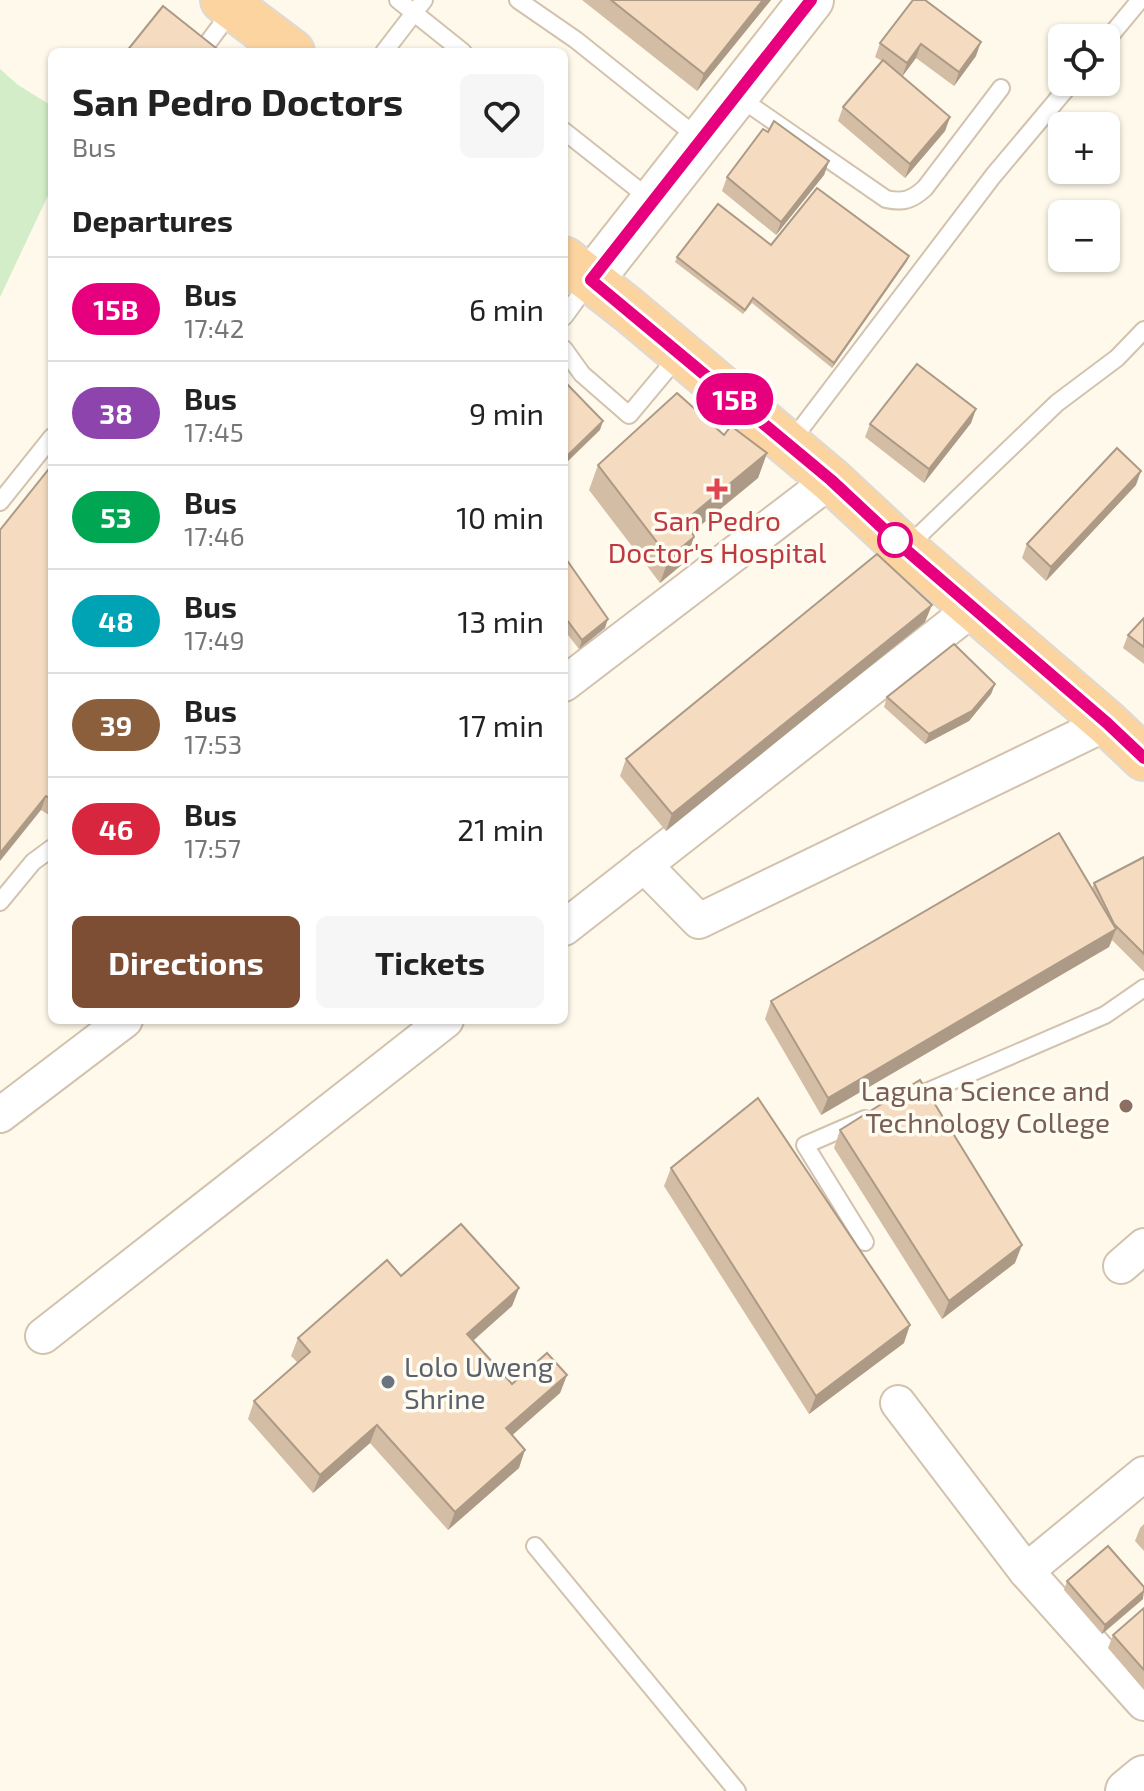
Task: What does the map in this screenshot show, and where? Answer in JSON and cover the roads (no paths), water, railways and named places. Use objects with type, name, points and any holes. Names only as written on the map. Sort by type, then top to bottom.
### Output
[{"type":"highway","points":[[228,4],[287,48]]},
{"type":"highway","points":[[577,270],[831,480],[972,609],[1144,758]]},
{"type":"main road","points":[[577,270],[652,201],[811,0]]},
{"type":"street","points":[[568,681],[831,480]]},
{"type":"street","points":[[568,925],[972,609]]},
{"type":"street","points":[[644,865],[699,921],[1107,723]]},
{"type":"street","points":[[0,1115],[120,1024]]},
{"type":"street","points":[[43,1336],[441,1024]]},
{"type":"street","points":[[898,1403],[1026,1571],[1144,1703]]},
{"type":"street","points":[[1026,1571],[1144,1474]]},
{"type":"street","points":[[1127,1791],[1144,1777]]},
{"type":"lane","points":[[398,0],[418,6],[459,48]]},
{"type":"lane","points":[[518,0],[576,40],[701,140]]},
{"type":"lane","points":[[1120,24],[1140,0]]},
{"type":"lane","points":[[203,48],[228,4]]},
{"type":"lane","points":[[387,48],[418,6]]},
{"type":"lane","points":[[736,95],[886,199],[896,201],[915,197],[925,188],[1001,88]]},
{"type":"lane","points":[[789,444],[993,176],[1060,96]]},
{"type":"lane","points":[[568,134],[652,201]]},
{"type":"lane","points":[[568,303],[577,270]]},
{"type":"lane","points":[[905,549],[1057,403],[1117,358],[1144,330]]},
{"type":"lane","points":[[568,355],[582,374],[629,415],[680,354]]},
{"type":"lane","points":[[0,502],[48,442]]},
{"type":"lane","points":[[0,902],[33,862],[48,851]]},
{"type":"lane","points":[[865,1242],[805,1145],[1105,1015],[1144,988]]},
{"type":"lane","points":[[535,1546],[737,1791]]},
{"type":"place","name":"San Pedro Doctor's Hospital","points":[[717,489]]},
{"type":"place","name":"Laguna Science and Technology College","points":[[1126,1106]]},
{"type":"place","name":"Lolo Uweng Shrine","points":[[388,1382]]}]
